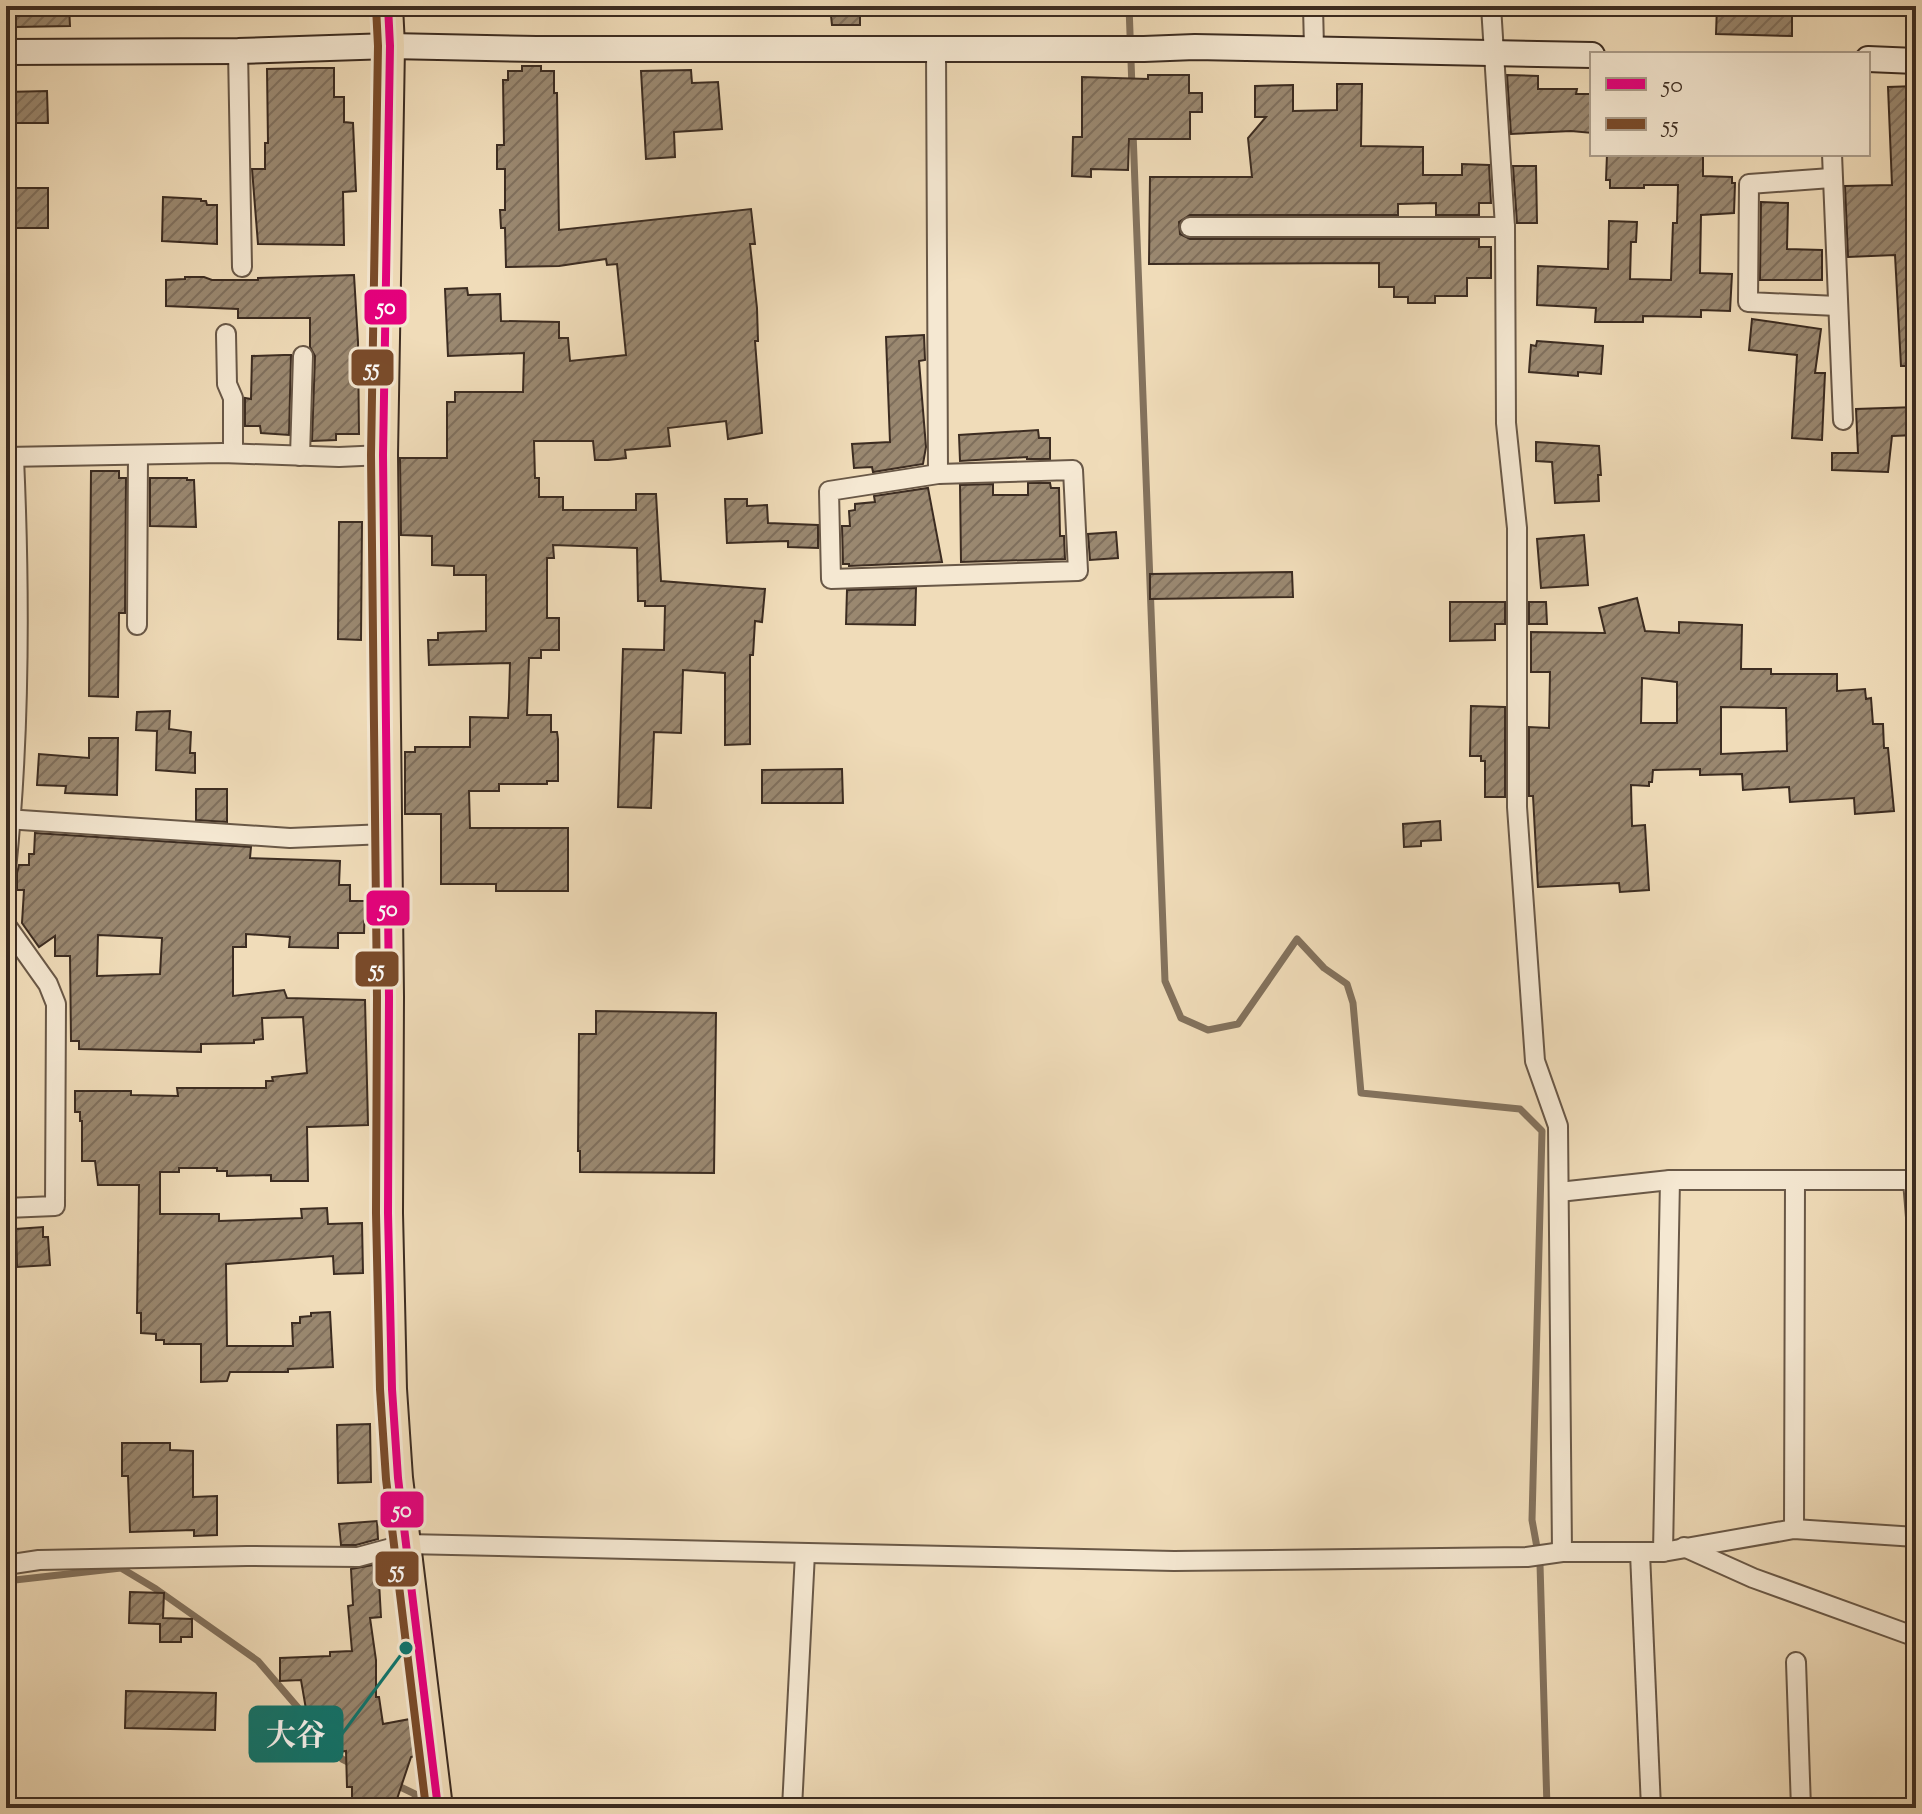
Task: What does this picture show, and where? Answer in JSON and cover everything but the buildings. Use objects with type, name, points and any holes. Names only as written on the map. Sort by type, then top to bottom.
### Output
[{"type":"main road","points":[[388,6],[390,46],[383,455],[392,1389],[406,1544],[438,1808]]},
{"type":"street","points":[[1313,6],[1314,48]]},
{"type":"street","points":[[1491,6],[1505,227],[1506,423],[1517,528],[1517,807],[1535,1061],[1558,1126],[1562,1552]]},
{"type":"street","points":[[6,52],[238,51],[390,46],[536,49],[1314,48],[1590,55]]},
{"type":"street","points":[[936,48],[938,474]]},
{"type":"street","points":[[238,51],[242,267]]},
{"type":"street","points":[[1870,59],[1916,61]]},
{"type":"street","points":[[1832,156],[1843,420]]},
{"type":"street","points":[[1831,178],[1749,184],[1748,302],[1837,306]]},
{"type":"street","points":[[1190,227],[1505,227]]},
{"type":"street","points":[[226,334],[227,384],[233,398],[233,453]]},
{"type":"street","points":[[300,456],[303,356]]},
{"type":"street","points":[[6,870],[19,564],[10,457],[233,453],[339,457],[383,455]]},
{"type":"street","points":[[137,625],[138,455]]},
{"type":"street","points":[[1073,470],[1078,571],[831,579],[829,491],[938,474],[1073,470]]},
{"type":"street","points":[[9,818],[290,838],[386,834]]},
{"type":"street","points":[[6,925],[48,984],[56,1004],[56,1051],[55,1206],[6,1208]]},
{"type":"street","points":[[1559,1192],[1670,1180],[1915,1180],[1916,1217]]},
{"type":"street","points":[[1663,1552],[1670,1180]]},
{"type":"street","points":[[1794,1529],[1795,1180]]},
{"type":"street","points":[[6,1565],[39,1560],[358,1557],[406,1544],[1174,1561],[1527,1557],[1562,1552],[1663,1552],[1794,1529],[1916,1537]]},
{"type":"street","points":[[1684,1547],[1753,1578],[1916,1637]]},
{"type":"street","points":[[792,1808],[805,1553]]},
{"type":"street","points":[[1640,1553],[1651,1808]]},
{"type":"street","points":[[1796,1662],[1801,1808]]},
{"type":"waterway","points":[[1129,6],[1132,88]]},
{"type":"waterway","points":[[1133,132],[1165,981],[1181,1018],[1208,1030],[1238,1024],[1297,939],[1324,968],[1347,984],[1353,1003],[1361,1093],[1520,1109],[1542,1131],[1532,1520],[1540,1564],[1547,1808]]},
{"type":"waterway","points":[[6,1581],[121,1568],[258,1661],[342,1759],[352,1764]]},
{"type":"waterway","points":[[392,1783],[415,1794],[416,1808]]},
{"type":"transit line","name":"50","points":[[388,6],[390,46],[383,455],[392,1389],[398,1478],[438,1808]]},
{"type":"transit line","name":"55","points":[[376,7],[378,46],[371,455],[380,1389],[386,1479],[426,1808]]},
{"type":"place","name":"大谷","points":[[406,1648]]}]
